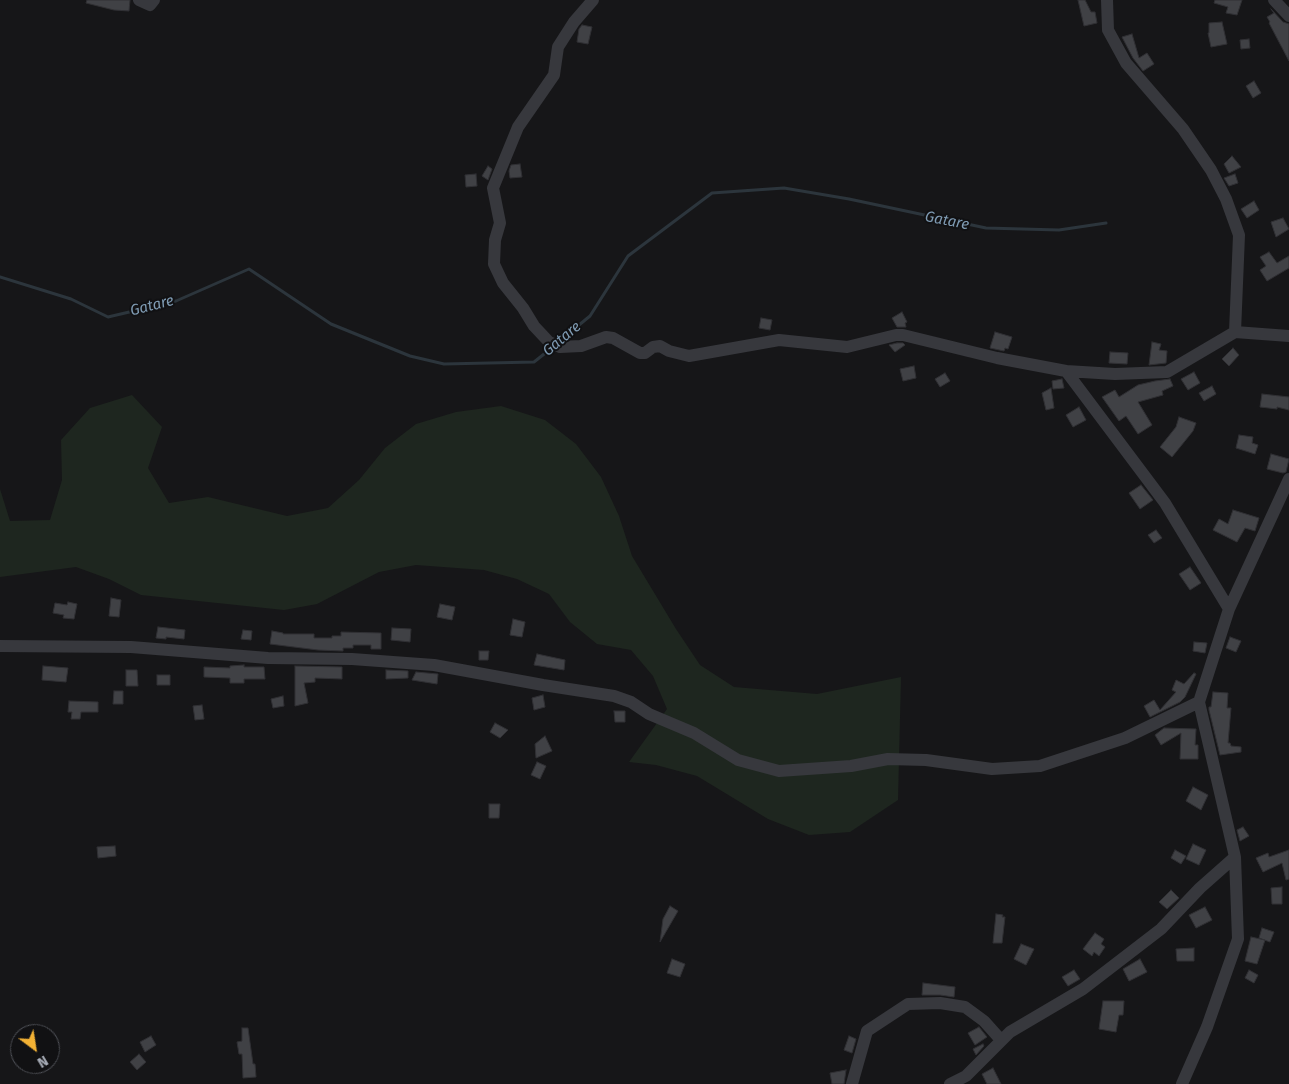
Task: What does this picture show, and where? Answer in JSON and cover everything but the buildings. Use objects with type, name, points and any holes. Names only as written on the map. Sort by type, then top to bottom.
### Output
[{"type":"street","points":[[139,0],[150,5],[154,0]]},
{"type":"street","points":[[592,0],[581,16],[574,22],[558,47],[554,75],[518,127],[493,188],[500,223],[495,240],[494,264],[503,283],[523,308],[534,326],[549,342],[560,348],[582,346],[606,338],[613,338],[640,353],[660,346],[669,351],[689,356],[778,340],[847,347],[903,335],[997,358],[1066,371],[1115,374],[1166,372],[1235,332],[1289,336]]},
{"type":"street","points":[[1107,0],[1108,30],[1126,63],[1183,129],[1211,170],[1226,199],[1239,235],[1235,332]]},
{"type":"street","points":[[1274,0],[1289,16]]},
{"type":"street","points":[[1066,371],[1165,503],[1229,609]]},
{"type":"street","points":[[1182,1084],[1207,1027],[1238,939],[1235,857],[1198,702],[1229,609],[1289,479]]},
{"type":"street","points":[[0,646],[131,647],[268,658],[352,659],[434,665],[543,686],[614,696],[631,702],[649,714],[694,733],[738,760],[779,771],[852,766],[888,759],[926,760],[992,769],[1040,766],[1125,738],[1198,702]]},
{"type":"street","points":[[950,1084],[966,1076],[1010,1032],[1083,989],[1154,935],[1200,888],[1235,857]]},
{"type":"street","points":[[855,1084],[867,1031],[908,1004],[940,1003],[965,1007],[984,1021],[1000,1040]]},
{"type":"shaded area","points":[[132,395],[162,427],[148,468],[169,503],[208,497],[287,516],[328,508],[359,480],[385,448],[416,424],[456,412],[501,406],[545,420],[576,444],[601,477],[619,516],[632,556],[700,665],[734,687],[817,694],[901,677],[898,800],[850,832],[809,835],[768,819],[697,776],[656,765],[629,762],[667,709],[653,676],[631,650],[597,644],[570,622],[549,594],[517,579],[484,570],[416,565],[379,572],[317,604],[284,610],[141,595],[109,579],[76,567],[0,577],[0,489],[10,521],[50,520],[62,480],[61,440],[90,408]]},
{"type":"waterway","name":"Gatare","points":[[557,343],[590,316],[628,256],[712,193],[784,188],[849,199],[986,228],[1059,230],[1106,223]]},
{"type":"waterway","name":"Gatare","points":[[0,277],[71,299],[108,317],[176,301],[249,269],[331,324],[410,356],[444,364],[534,362],[553,347]]}]
